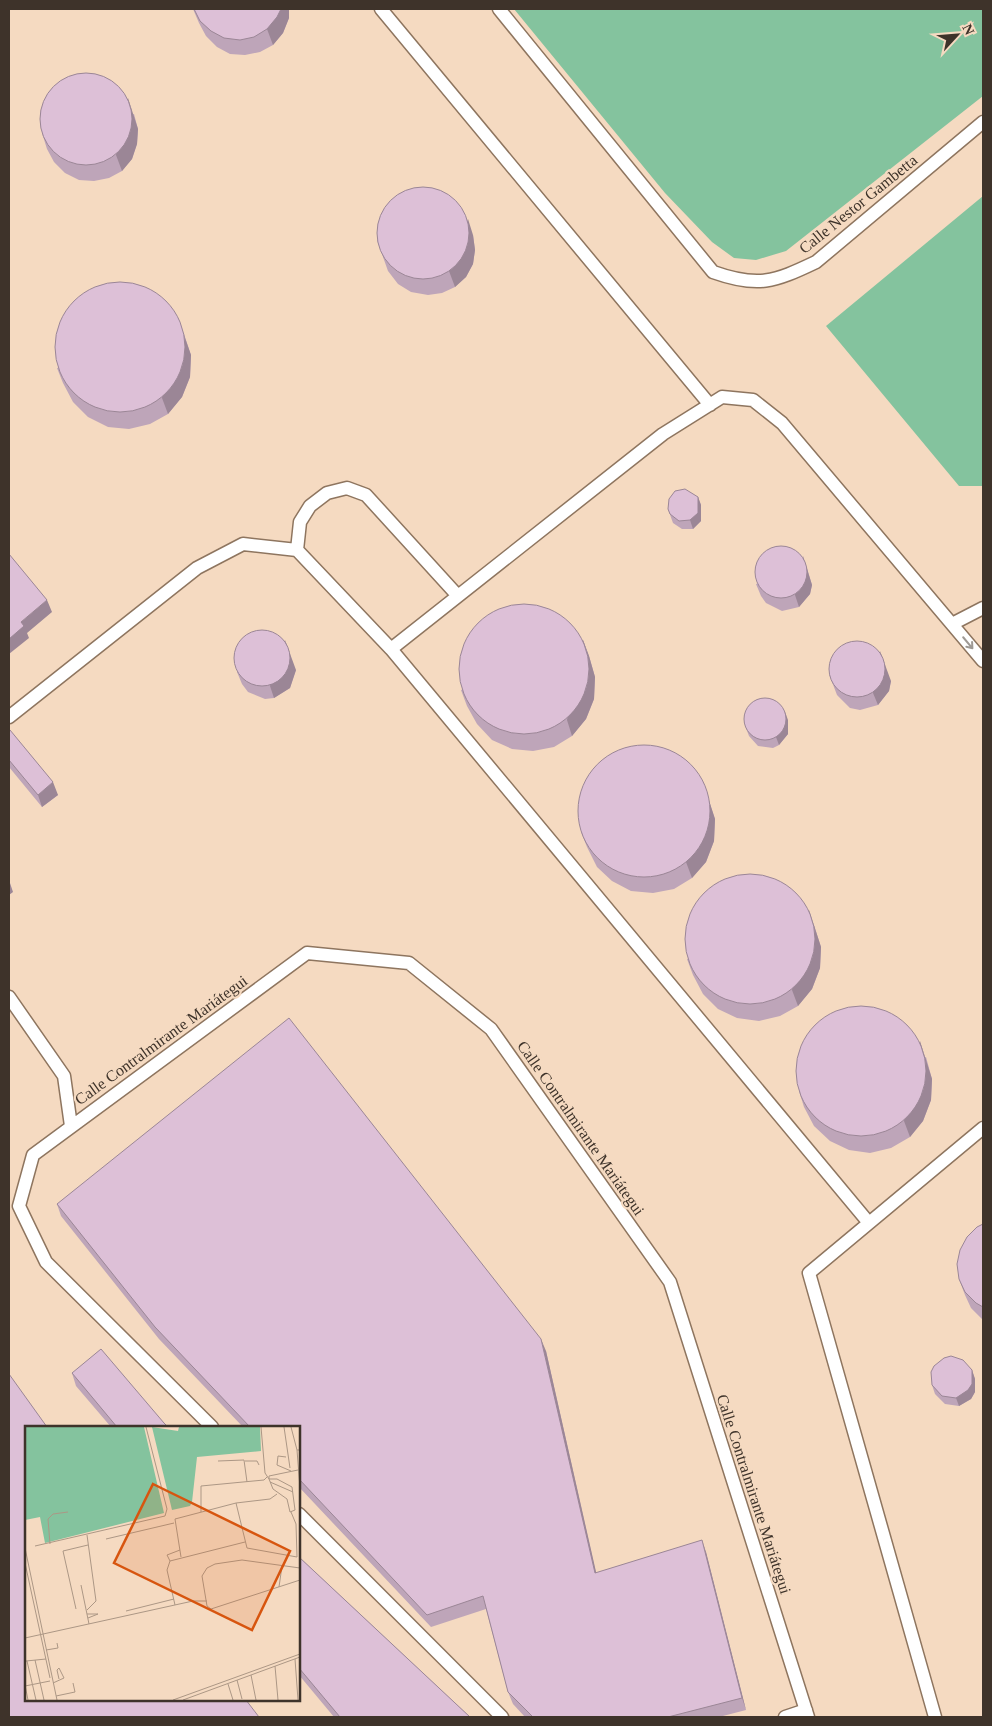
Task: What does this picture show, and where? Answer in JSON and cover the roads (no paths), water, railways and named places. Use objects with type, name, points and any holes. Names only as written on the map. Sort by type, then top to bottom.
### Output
[{"type":"lane","points":[[381,9],[710,405]]},
{"type":"lane","name":"Calle Nestor Gambetta","points":[[499,9],[713,272],[736,279],[764,282],[785,277],[816,262],[983,122]]},
{"type":"lane","points":[[391,649],[663,434],[722,397],[753,400],[782,422],[983,661]]},
{"type":"lane","points":[[297,550],[300,522],[310,506],[327,493],[348,488],[366,495],[458,596]]},
{"type":"lane","points":[[9,717],[197,568],[244,544],[297,550],[391,649],[869,1223]]},
{"type":"lane","points":[[952,624],[983,608]]},
{"type":"lane","name":"Calle Contralmirante Mariátegui","points":[[211,1426],[46,1262],[19,1206],[32,1155],[307,953],[409,963],[491,1029],[670,1282],[807,1714]]},
{"type":"lane","name":"Calle Contralmirante Mariátegui","points":[[9,997],[64,1076],[71,1126]]},
{"type":"lane","points":[[935,1717],[809,1273],[983,1128]]},
{"type":"lane","points":[[300,1515],[502,1717]]},
{"type":"lane","points":[[784,1717],[807,1714]]}]
